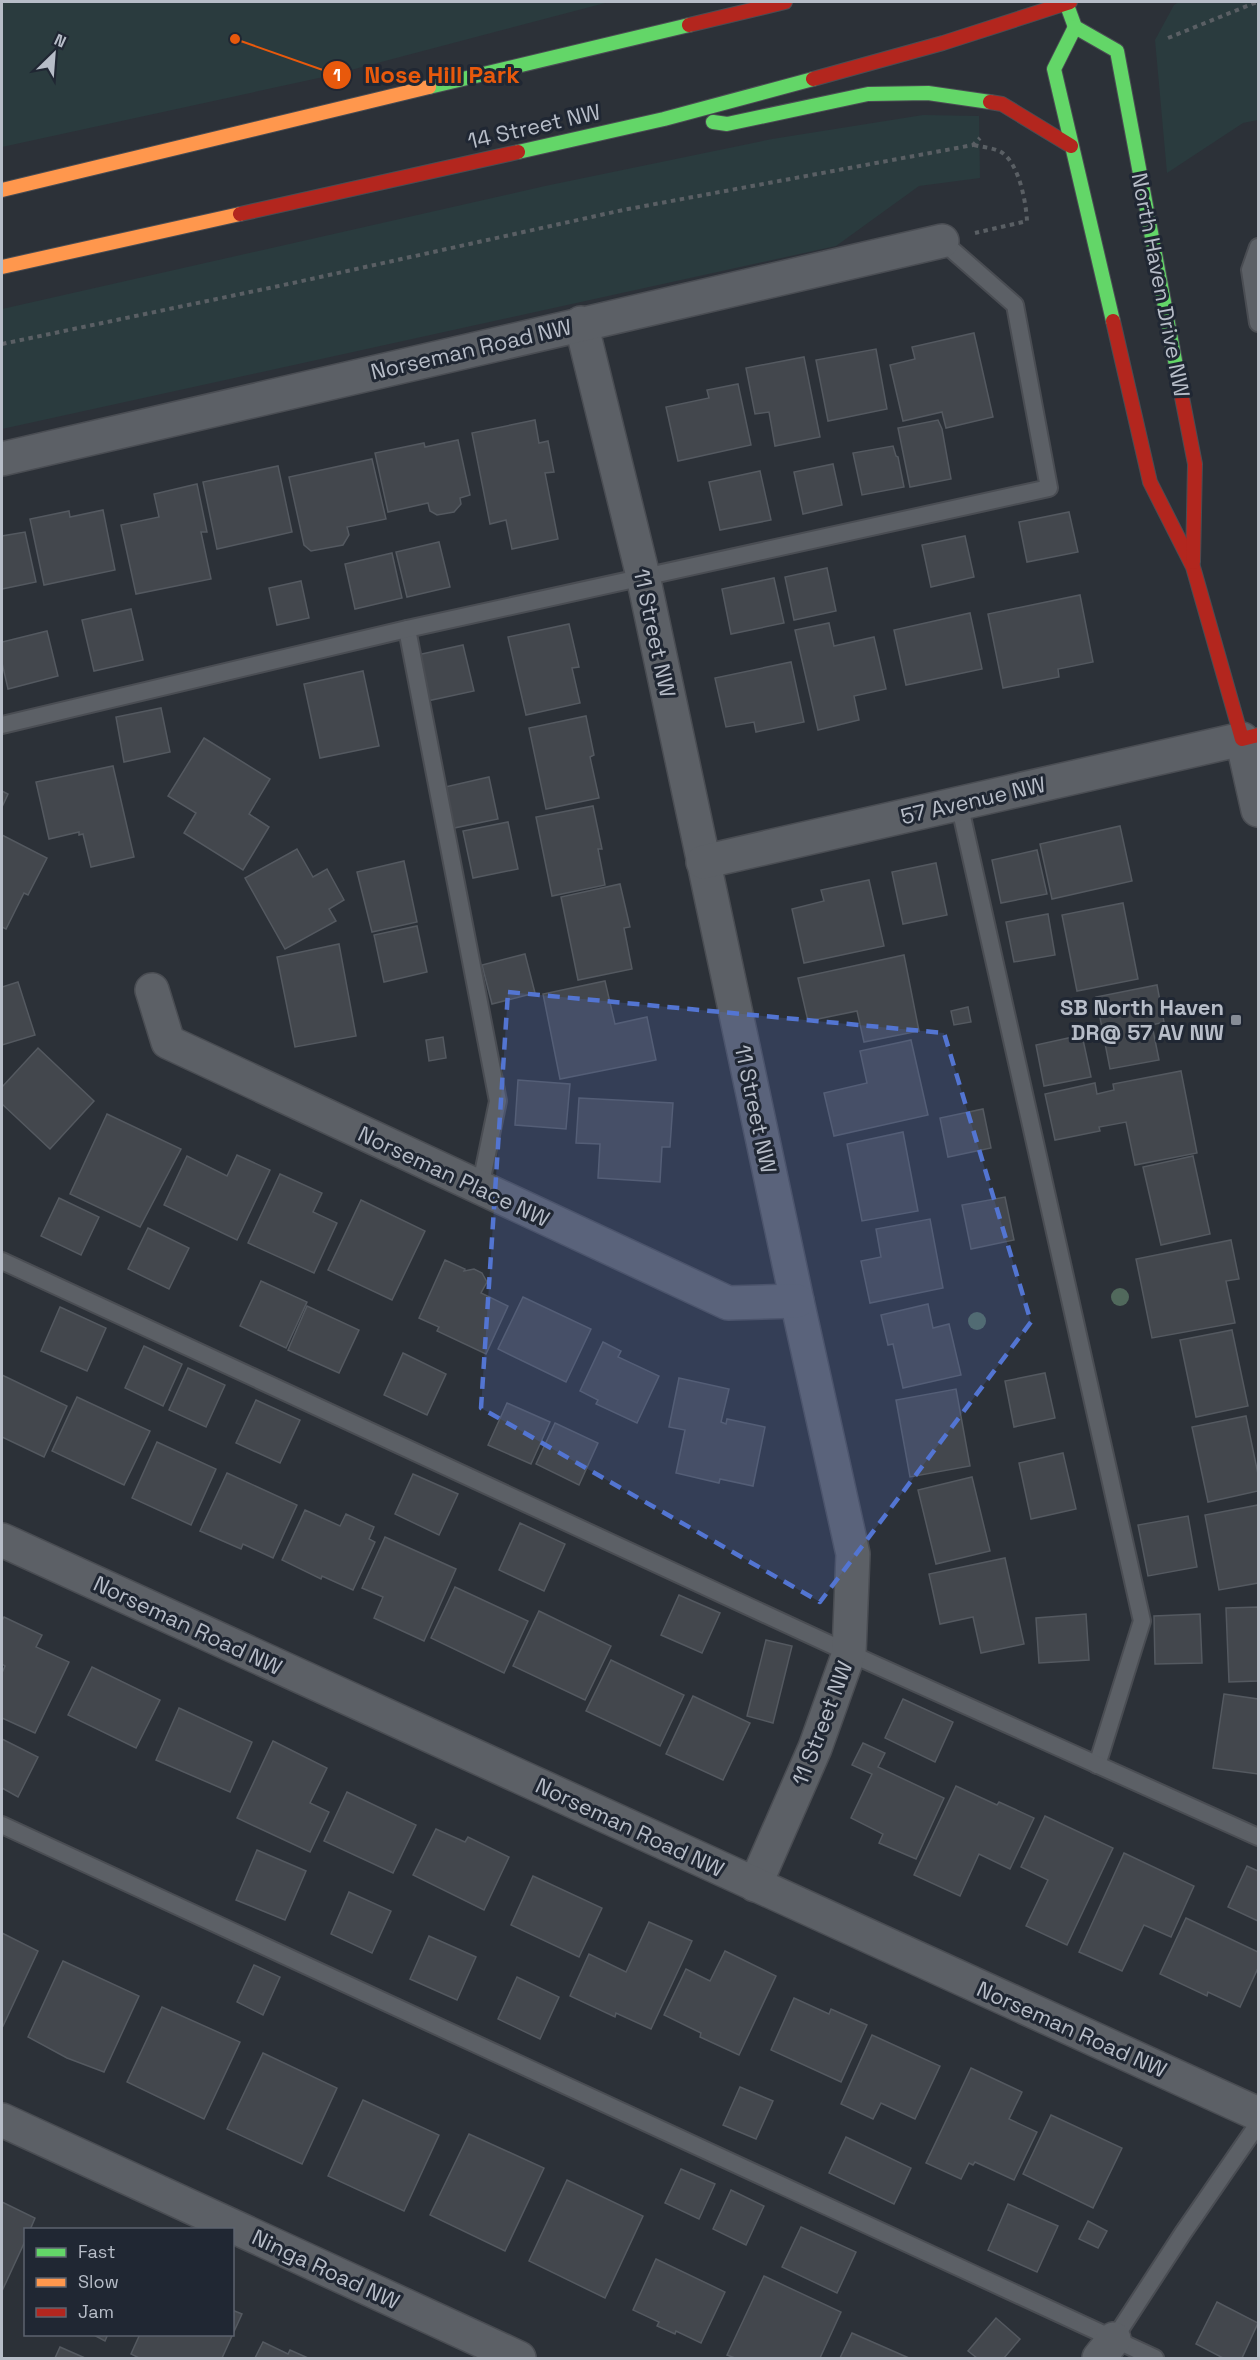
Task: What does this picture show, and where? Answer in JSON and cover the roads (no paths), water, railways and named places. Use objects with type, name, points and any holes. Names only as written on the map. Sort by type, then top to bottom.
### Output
[{"type":"main road","points":[[2,190],[784,2]]},
{"type":"main road","points":[[1067,2],[1075,27]]},
{"type":"main road","name":"14 Street NW","points":[[2,267],[664,118],[943,43],[1067,2]]},
{"type":"main road","name":"North Haven Drive NW","points":[[1193,567],[1195,464],[1117,51],[1075,27],[1054,69],[1150,483],[1193,567],[1250,737]]},
{"type":"main road","points":[[664,118],[727,123],[867,94],[928,93],[1002,104],[1071,146]]},
{"type":"street","name":"Norseman Road NW","points":[[2,459],[942,241]]},
{"type":"street","name":"11 Street NW","points":[[581,323],[643,576],[853,1554],[849,1653],[815,1748],[755,1885]]},
{"type":"street","name":"57 Avenue NW","points":[[703,862],[1250,737]]},
{"type":"street","name":"North Haven Drive NW","points":[[1250,737],[1258,810]]},
{"type":"street","name":"Norseman Place NW","points":[[152,990],[168,1042],[728,1303],[797,1301]]},
{"type":"street","name":"Norseman Road NW","points":[[2,1539],[1258,2114]]},
{"type":"street","name":"Ninga Road NW","points":[[2,2120],[519,2358]]},
{"type":"lane","points":[[2,725],[407,629],[1049,488],[1015,305],[942,241]]},
{"type":"lane","points":[[1258,247],[1250,270],[1258,324]]},
{"type":"lane","points":[[407,629],[498,1101],[480,1188]]},
{"type":"lane","points":[[959,803],[1142,1621],[1097,1765]]},
{"type":"lane","points":[[2,1261],[849,1653],[1258,1837]]},
{"type":"lane","points":[[2,1825],[1107,2349],[1155,2358]]},
{"type":"lane","points":[[1107,2349],[1258,2124]]},
{"type":"place","name":"Nose Hill Park","points":[[235,39]]},
{"type":"place","name":"SB North Haven DR@ 57 AV NW","points":[[1236,1020]]}]
